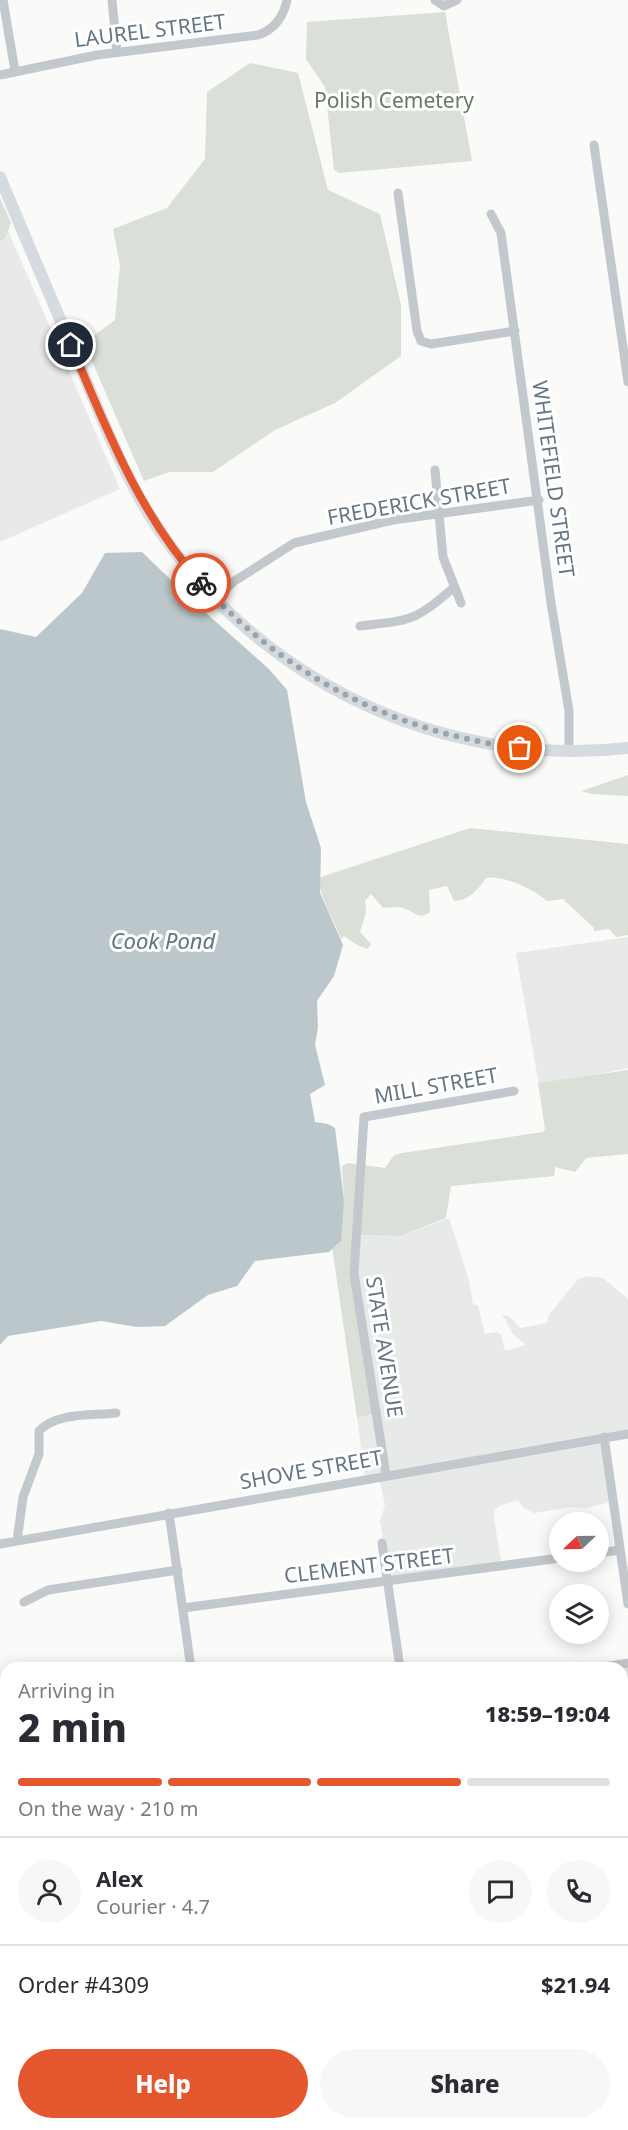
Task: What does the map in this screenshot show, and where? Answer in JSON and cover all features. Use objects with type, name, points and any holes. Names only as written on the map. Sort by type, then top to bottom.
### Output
[{"type":"main road","points":[[0,177],[129,478],[165,539],[216,599],[256,637],[289,662],[332,689],[381,713],[436,732],[472,741],[520,748],[569,751],[628,748]]},
{"type":"street","points":[[3,0],[15,71]]},
{"type":"street","points":[[112,0],[117,52]]},
{"type":"street","name":"LAUREL STREET","points":[[0,75],[117,52],[266,33],[279,20],[287,0]]},
{"type":"street","points":[[435,0],[444,6],[457,0]]},
{"type":"street","points":[[594,145],[628,382]]},
{"type":"street","points":[[398,193],[417,331],[421,340],[431,344],[515,332]]},
{"type":"street","name":"WHITEFIELD STREET","points":[[491,214],[501,233],[539,500],[551,603],[569,711],[569,751]]},
{"type":"street","points":[[435,470],[443,557],[460,603]]},
{"type":"street","name":"FREDERICK STREET","points":[[216,599],[233,582],[289,545],[393,520],[539,500]]},
{"type":"street","points":[[360,626],[413,618],[428,610],[453,588]]},
{"type":"street","name":"MILL STREET","points":[[364,1117],[514,1091]]},
{"type":"street","name":"STATE AVENUE","points":[[364,1117],[354,1274],[386,1475]]},
{"type":"street","points":[[17,1541],[25,1491],[39,1454],[39,1431],[45,1424],[65,1419],[116,1413]]},
{"type":"street","name":"SHOVE STREET","points":[[0,1544],[628,1434]]},
{"type":"street","points":[[604,1437],[628,1604]]},
{"type":"street","points":[[169,1513],[190,1662]]},
{"type":"street","points":[[382,1543],[399,1662]]},
{"type":"street","points":[[609,1552],[620,1550]]},
{"type":"street","name":"CLEMENT STREET","points":[[183,1608],[549,1560]]},
{"type":"street","points":[[24,1602],[48,1590],[178,1570]]},
{"type":"shaded area","points":[[0,212],[120,489],[0,542]]},
{"type":"shaded area","points":[[628,937],[628,1068],[539,1086],[516,953]]},
{"type":"shaded area","points":[[449,1218],[469,1280],[473,1304],[478,1306],[485,1334],[497,1332],[501,1334],[505,1351],[526,1345],[513,1334],[502,1314],[510,1317],[520,1328],[547,1323],[549,1315],[578,1279],[588,1276],[603,1278],[628,1299],[628,1433],[608,1436],[612,1502],[585,1508],[572,1507],[534,1513],[523,1508],[518,1500],[499,1506],[495,1510],[494,1518],[502,1566],[390,1580],[380,1521],[385,1505],[379,1478],[365,1477],[357,1418],[373,1414],[355,1295],[359,1235],[400,1236]]},
{"type":"green space","name":"Polish Cemetery","points":[[445,12],[472,161],[339,173],[334,170],[325,87],[306,59],[307,22]]},
{"type":"green space","points":[[250,63],[298,73],[328,190],[380,214],[401,305],[401,356],[335,403],[275,430],[213,472],[169,472],[144,481],[84,343],[115,320],[120,265],[113,229],[167,208],[205,159],[207,92]]},
{"type":"green space","points":[[0,198],[11,223],[5,238],[0,241]]},
{"type":"green space","points":[[628,775],[628,796],[591,794],[581,791]]},
{"type":"green space","points":[[470,828],[628,844],[628,935],[616,937],[609,929],[594,931],[594,928],[563,899],[547,901],[518,884],[486,878],[473,894],[464,899],[454,901],[447,886],[429,890],[430,912],[422,916],[401,907],[383,908],[371,894],[365,901],[366,912],[360,932],[371,944],[368,949],[344,936],[341,939],[324,902],[318,878]]},
{"type":"green space","points":[[628,1070],[628,1154],[586,1158],[575,1172],[555,1167],[554,1176],[451,1186],[446,1218],[400,1236],[359,1235],[353,1275],[373,1414],[357,1418],[332,1247],[337,1246],[344,1200],[342,1166],[348,1163],[385,1168],[394,1155],[402,1153],[543,1132],[545,1129],[538,1083]]},
{"type":"water","name":"Cook Pond","points":[[142,552],[269,669],[287,690],[306,802],[321,848],[320,893],[343,945],[334,976],[317,1001],[318,1027],[315,1045],[325,1085],[310,1094],[315,1122],[328,1124],[335,1128],[344,1200],[341,1241],[329,1252],[255,1261],[237,1286],[208,1295],[165,1326],[137,1327],[101,1321],[8,1336],[0,1345],[0,629],[36,637],[82,593],[105,553]]},
{"type":"way so far","points":[[201,583],[256,637],[303,672],[347,697],[398,720],[436,732],[472,741],[520,748]]},
{"type":"route","points":[[71,345],[119,457],[141,500],[165,539],[201,583]]}]
